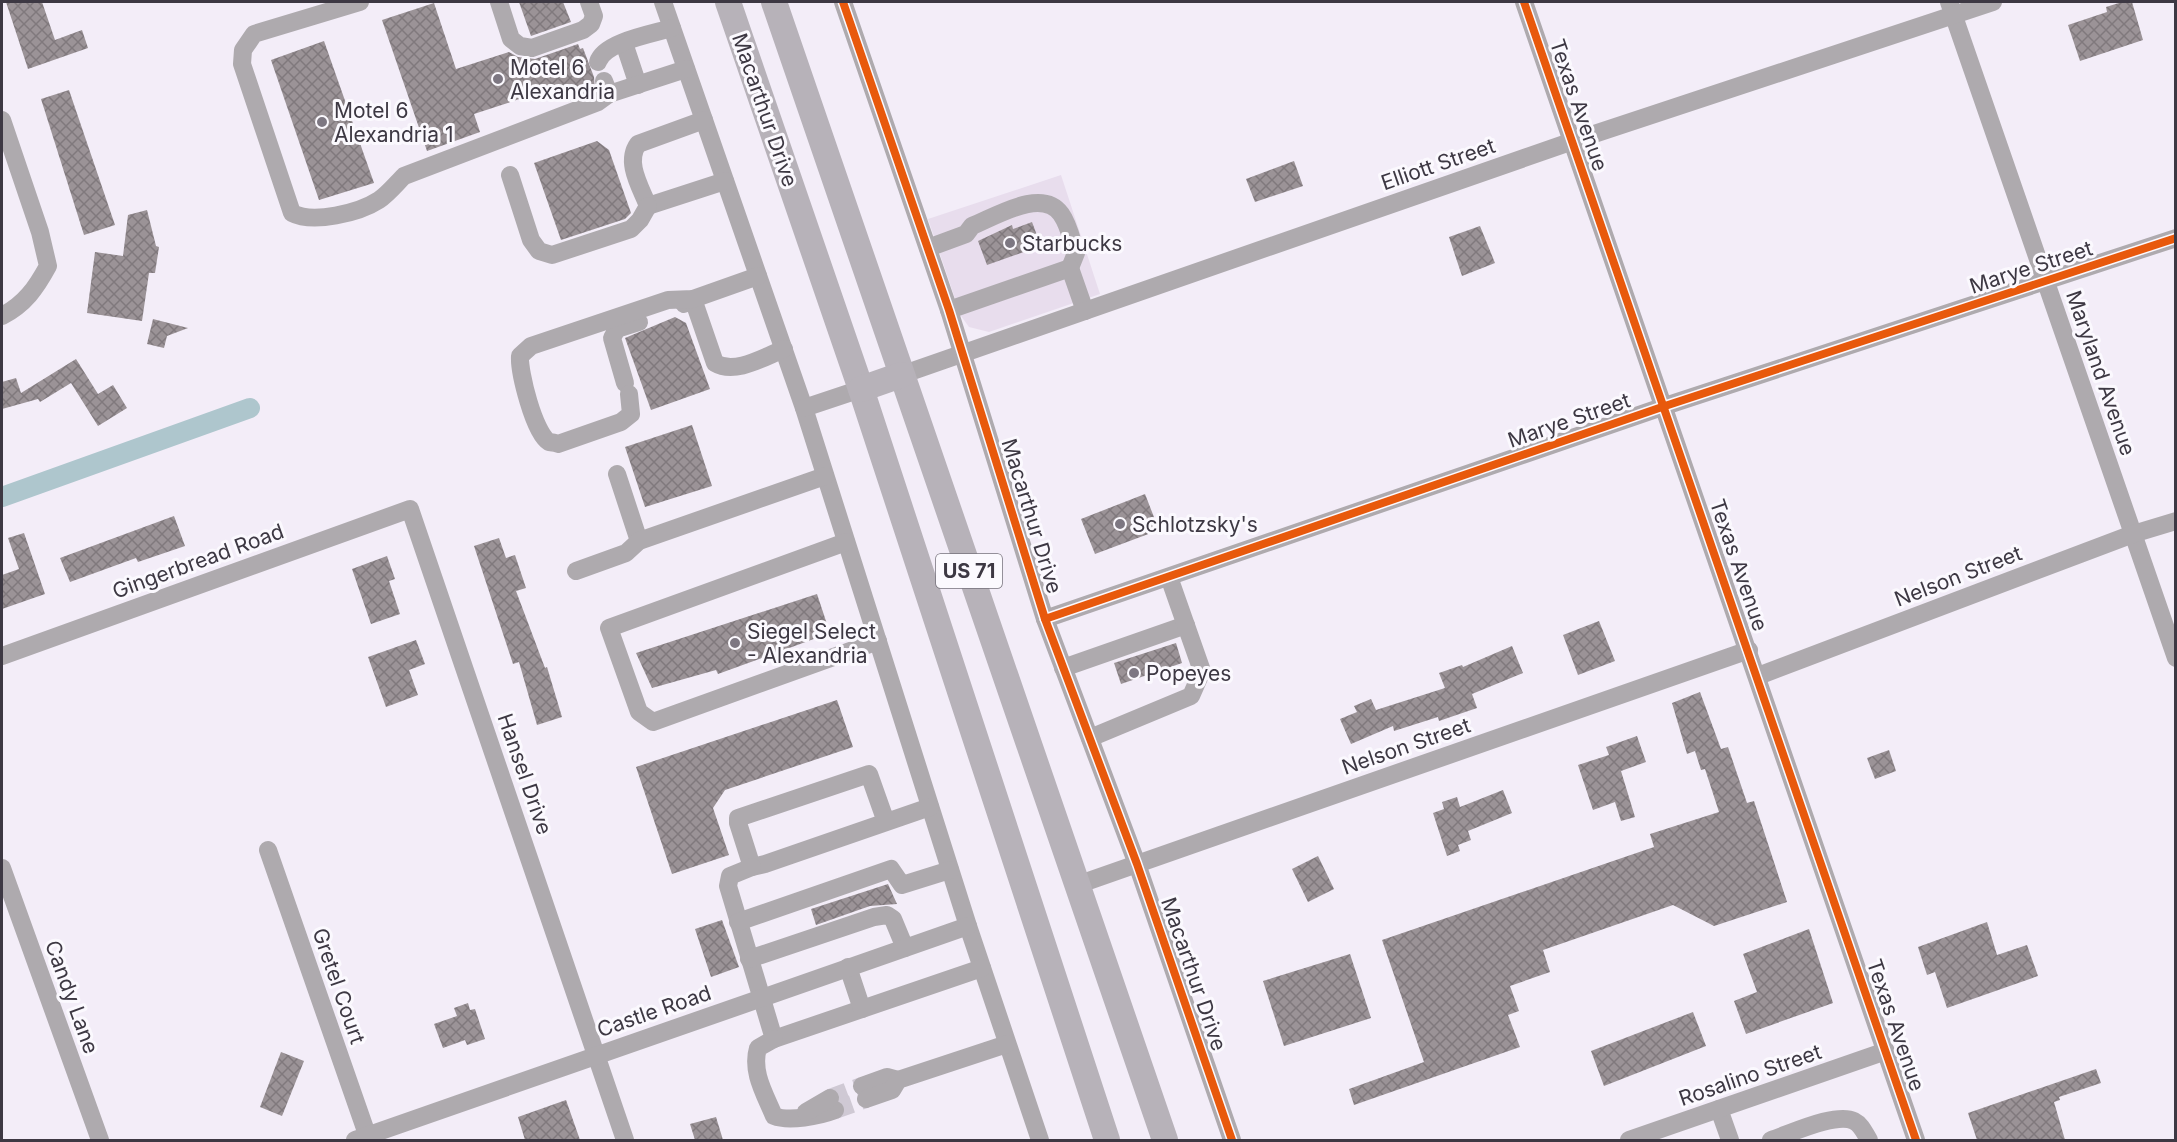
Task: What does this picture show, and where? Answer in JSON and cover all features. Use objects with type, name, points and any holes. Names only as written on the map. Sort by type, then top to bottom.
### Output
[{"type":"highway","name":"Macarthur Drive","points":[[728,2],[861,389],[1107,1140]]},
{"type":"highway","name":"Macarthur Drive","points":[[774,2],[1165,1140]]},
{"type":"highway","points":[[861,389],[901,375]]},
{"type":"street","points":[[360,2],[254,34],[243,50],[242,64],[292,213],[303,219],[327,218],[379,200],[404,176],[598,102],[607,88],[638,85],[686,69]]},
{"type":"street","points":[[499,2],[511,39],[520,46],[532,48],[583,30],[591,24],[594,16],[589,2]]},
{"type":"street","points":[[663,2],[804,408],[968,926],[1040,1140]]},
{"type":"street","name":"Macarthur Drive","points":[[843,2],[949,310],[1046,619],[1137,864],[1232,1140]]},
{"type":"street","name":"Texas Avenue","points":[[1524,2],[1886,1051],[1911,1139]]},
{"type":"street","name":"Elliott Street","points":[[901,375],[1952,8],[1993,2]]},
{"type":"street","name":"Maryland Avenue","points":[[1952,8],[2175,658]]},
{"type":"street","points":[[598,62],[600,54],[610,47],[672,28]]},
{"type":"street","points":[[624,43],[638,85]]},
{"type":"street","points":[[2,120],[40,232],[48,266],[36,288],[17,308],[2,315]]},
{"type":"street","points":[[648,206],[631,153],[638,144],[704,120]]},
{"type":"street","points":[[510,175],[531,240],[539,251],[552,255],[631,229],[640,220],[648,206],[725,181]]},
{"type":"street","points":[[928,248],[966,234],[975,234],[1041,212],[1053,222],[1085,311]]},
{"type":"street","name":"Marye Street","points":[[1046,619],[1665,406],[2175,238]]},
{"type":"street","points":[[949,310],[1069,268]]},
{"type":"street","points":[[693,299],[668,300],[531,346],[520,356],[519,369],[540,431],[549,442],[558,444],[621,422],[631,414],[627,388],[612,338],[617,329],[671,311],[693,299],[758,276]]},
{"type":"street","points":[[693,299],[716,363],[724,368],[735,368],[784,350]]},
{"type":"street","points":[[804,408],[861,389]]},
{"type":"street","points":[[617,474],[639,541]]},
{"type":"street","points":[[576,571],[626,553],[639,541],[825,476]]},
{"type":"street","name":"Gingerbread Road","points":[[2,656],[410,509]]},
{"type":"street","name":"Hansel Drive","points":[[410,509],[625,1140]]},
{"type":"street","name":"Nelson Street","points":[[1758,676],[2133,534],[2175,521]]},
{"type":"street","points":[[846,542],[609,628],[639,712],[653,722],[878,641]]},
{"type":"street","points":[[1090,738],[1191,696],[1202,670],[1182,627],[1169,577]]},
{"type":"street","points":[[1063,668],[1182,627]]},
{"type":"street","name":"Nelson Street","points":[[1077,885],[1749,650]]},
{"type":"street","points":[[752,867],[738,818],[863,775],[869,774],[886,822]]},
{"type":"street","points":[[774,1039],[738,922],[728,880],[733,874],[752,867],[930,807]]},
{"type":"street","name":"Gretel Court","points":[[268,850],[364,1139]]},
{"type":"street","name":"Candy Lane","points":[[2,868],[100,1140]]},
{"type":"street","points":[[738,922],[891,869],[902,885],[950,870]]},
{"type":"street","points":[[749,959],[874,917],[887,915],[893,919],[905,948]]},
{"type":"street","name":"Castle Road","points":[[364,1139],[596,1054],[968,926]]},
{"type":"street","points":[[848,968],[862,1009]]},
{"type":"street","points":[[832,1104],[808,1108],[803,1116],[781,1119],[774,1116],[757,1075],[755,1059],[758,1048],[774,1039],[982,968]]},
{"type":"street","points":[[864,1093],[892,1090],[898,1080],[1007,1044]]},
{"type":"street","name":"Rosalino Street","points":[[1629,1140],[1660,1136],[1719,1109],[1886,1051]]},
{"type":"street","points":[[1719,1109],[1730,1140]]},
{"type":"street","points":[[1771,1140],[1811,1134],[1839,1118],[1852,1120],[1860,1125],[1869,1140]]},
{"type":"shaded area","points":[[1061,175],[1100,294],[989,332],[969,327],[961,316],[928,219]]},
{"type":"building","points":[[6,2],[42,2],[55,40],[82,30],[88,48],[28,69]]},
{"type":"building","points":[[519,2],[563,2],[571,22],[531,36]]},
{"type":"building","points":[[2122,2],[2132,2],[2143,40],[2080,61],[2068,25],[2107,12],[2106,7]]},
{"type":"building","name":"Motel 6 Alexandria","points":[[434,3],[456,69],[509,52],[518,57],[535,59],[578,44],[580,49],[583,48],[594,77],[595,90],[567,102],[564,92],[557,96],[553,88],[474,114],[480,132],[427,151],[382,20]]},
{"type":"building","name":"Motel 6 Alexandria 1","points":[[324,41],[374,183],[319,200],[271,60]]},
{"type":"building","points":[[69,90],[115,225],[84,235],[41,99]]},
{"type":"building","points":[[597,141],[609,150],[631,213],[625,219],[561,240],[534,163]]},
{"type":"building","points":[[1294,161],[1303,186],[1255,202],[1246,179]]},
{"type":"building","points":[[147,210],[156,246],[159,247],[155,273],[149,273],[142,321],[87,313],[95,252],[123,256],[128,215]]},
{"type":"building","name":"Starbucks","points":[[1032,222],[1041,246],[987,265],[978,241],[1012,225],[1013,229]]},
{"type":"building","points":[[1480,226],[1495,263],[1462,276],[1449,237]]},
{"type":"building","points":[[675,317],[686,323],[710,389],[651,410],[625,338]]},
{"type":"building","points":[[153,319],[188,328],[167,336],[164,348],[147,344]]},
{"type":"building","points":[[76,359],[98,394],[113,385],[127,408],[98,426],[71,383],[40,402],[38,399],[2,409],[2,382],[16,378],[21,393]]},
{"type":"building","points":[[692,425],[712,486],[645,507],[625,447]]},
{"type":"building","name":"Schlotzsky's","points":[[1145,494],[1159,530],[1095,554],[1081,519]]},
{"type":"building","points":[[174,516],[185,546],[138,562],[136,558],[70,582],[60,558]]},
{"type":"building","points":[[24,533],[45,594],[2,609],[2,575],[19,569],[8,538]]},
{"type":"building","points":[[499,538],[506,558],[515,555],[526,588],[516,591],[545,668],[547,667],[562,717],[537,725],[519,662],[513,664],[474,546]]},
{"type":"building","points":[[387,556],[395,579],[389,581],[400,614],[371,624],[352,569]]},
{"type":"building","name":"Siegel Select - Alexandria","points":[[817,594],[830,633],[718,674],[716,670],[652,688],[636,653]]},
{"type":"building","points":[[1599,621],[1615,661],[1578,675],[1563,635]]},
{"type":"building","points":[[416,640],[425,664],[409,670],[418,695],[386,707],[368,657]]},
{"type":"building","name":"Popeyes","points":[[1176,643],[1182,663],[1121,684],[1114,663]]},
{"type":"building","points":[[1512,646],[1523,673],[1472,694],[1477,708],[1439,721],[1438,717],[1394,731],[1393,726],[1351,744],[1340,719],[1357,712],[1354,706],[1371,699],[1376,710],[1445,688],[1439,673],[1462,665],[1463,667]]},
{"type":"building","points":[[1700,692],[1721,749],[1728,747],[1747,803],[1754,801],[1787,902],[1714,926],[1673,905],[1543,950],[1550,972],[1510,986],[1519,1011],[1508,1015],[1520,1047],[1354,1105],[1349,1089],[1424,1062],[1382,940],[1654,847],[1650,834],[1719,812],[1705,769],[1701,770],[1695,751],[1687,754],[1672,703]]},
{"type":"building","points":[[837,700],[853,747],[725,790],[713,808],[729,855],[672,874],[636,767]]},
{"type":"building","points":[[1637,736],[1646,762],[1621,771],[1635,817],[1621,821],[1615,802],[1593,810],[1578,765],[1609,755],[1606,747]]},
{"type":"building","points":[[1889,750],[1896,771],[1875,779],[1867,758]]},
{"type":"building","points":[[1503,790],[1512,813],[1468,831],[1471,840],[1458,845],[1460,851],[1447,856],[1433,813],[1444,809],[1442,802],[1457,797],[1460,807]]},
{"type":"building","points":[[1318,856],[1334,889],[1308,902],[1292,869]]},
{"type":"building","points":[[888,884],[897,904],[870,906],[816,925],[811,909]]},
{"type":"building","points":[[722,920],[739,967],[711,977],[695,929]]},
{"type":"building","points":[[1987,922],[1997,955],[2027,945],[2038,976],[1947,1008],[1935,972],[1927,975],[1918,947]]},
{"type":"building","points":[[1809,929],[1833,1003],[1746,1034],[1734,1001],[1757,992],[1743,954]]},
{"type":"building","points":[[1350,954],[1371,1018],[1284,1046],[1263,981]]},
{"type":"building","points":[[468,1003],[470,1010],[475,1009],[485,1039],[467,1045],[465,1040],[443,1048],[434,1024],[457,1016],[454,1008]]},
{"type":"building","points":[[1693,1012],[1706,1046],[1604,1086],[1591,1051]]},
{"type":"building","points":[[281,1052],[304,1061],[282,1116],[260,1107]]},
{"type":"building","points":[[2096,1069],[2101,1083],[2059,1097],[2060,1100],[2054,1102],[2065,1140],[1977,1140],[1968,1113]]},
{"type":"building","points":[[566,1100],[580,1140],[525,1140],[518,1117]]},
{"type":"building","points":[[716,1117],[723,1140],[695,1140],[690,1124]]},
{"type":"waterway","points":[[2,497],[250,408]]},
{"type":"tunnel","points":[[830,1098],[862,1086]]},
{"type":"tunnel","points":[[835,1110],[866,1099]]},
{"type":"cycle path","points":[[843,2],[949,310],[1045,619],[1137,864],[1232,1140]]},
{"type":"cycle path","points":[[1524,2],[1916,1140]]},
{"type":"cycle path","points":[[1045,619],[1665,406],[2176,238]]},
{"type":"place","name":"Motel 6 Alexandria","points":[[498,79]]},
{"type":"place","name":"Motel 6 Alexandria 1","points":[[322,122]]},
{"type":"place","name":"Starbucks","points":[[1010,243]]},
{"type":"place","name":"Schlotzsky's","points":[[1120,524]]},
{"type":"place","name":"Siegel Select - Alexandria","points":[[735,643]]},
{"type":"place","name":"Popeyes","points":[[1134,673]]}]
